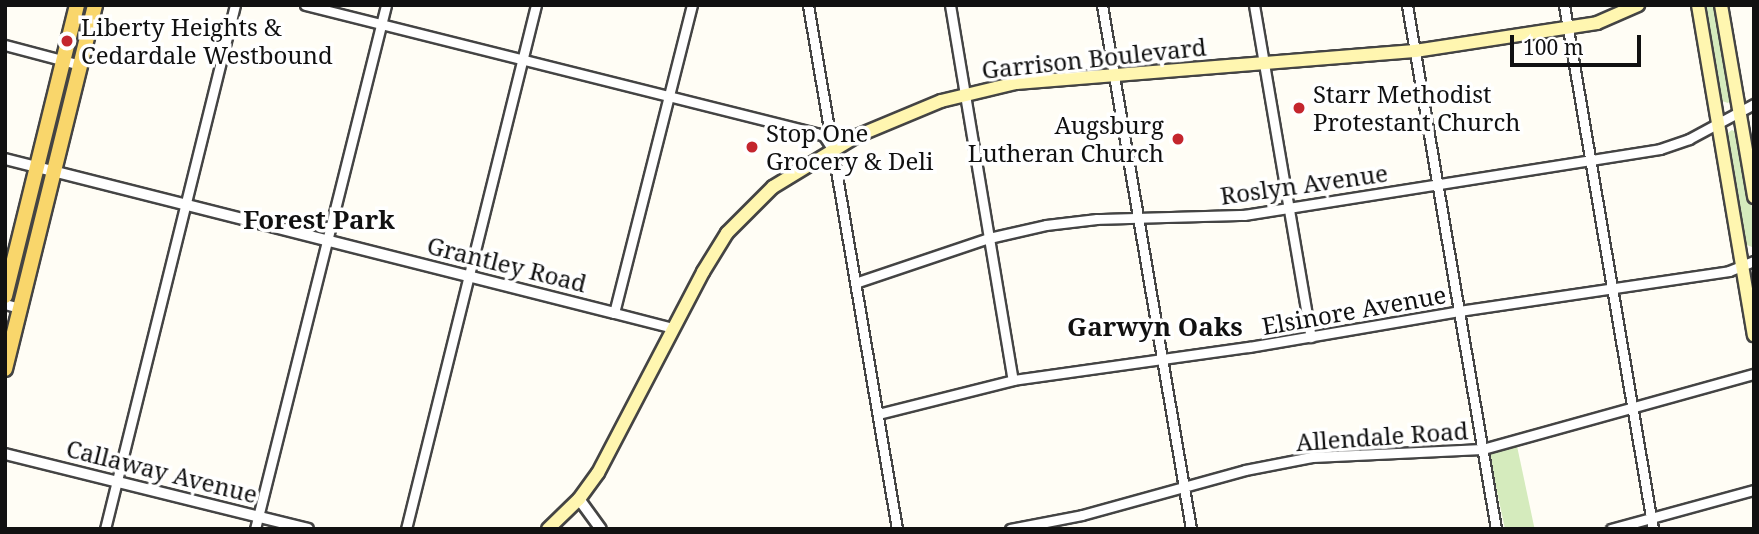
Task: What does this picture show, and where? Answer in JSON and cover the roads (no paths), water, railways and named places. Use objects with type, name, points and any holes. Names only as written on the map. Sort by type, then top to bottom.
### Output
[{"type":"main road","points":[[5,296],[77,5]]},
{"type":"main road","points":[[5,369],[95,5]]},
{"type":"main road","name":"Garrison Boulevard","points":[[548,529],[579,499],[610,452],[717,247],[740,218],[773,187],[832,149],[915,110],[965,93],[1027,81],[1415,51],[1608,20],[1638,5]]},
{"type":"main road","points":[[1698,5],[1717,124],[1748,264],[1754,335]]},
{"type":"main road","points":[[1721,5],[1754,197]]},
{"type":"street","points":[[105,529],[235,5]]},
{"type":"street","points":[[305,5],[824,136],[832,149]]},
{"type":"street","points":[[255,529],[386,5]]},
{"type":"street","points":[[406,529],[537,5]]},
{"type":"street","points":[[614,313],[692,5]]},
{"type":"street","points":[[808,5],[897,529]]},
{"type":"street","points":[[950,5],[1013,380]]},
{"type":"street","points":[[1102,5],[1191,529]]},
{"type":"street","points":[[1254,5],[1311,337]]},
{"type":"street","points":[[1407,5],[1496,529]]},
{"type":"street","points":[[1563,5],[1653,529]]},
{"type":"street","points":[[5,45],[80,65]]},
{"type":"street","name":"Roslyn Avenue","points":[[855,283],[989,238],[1072,221],[1219,217],[1667,147],[1754,104]]},
{"type":"street","name":"Grantley Road","points":[[5,159],[673,328]]},
{"type":"street","name":"Elsinore Avenue","points":[[877,414],[1013,380],[1311,337],[1748,264]]},
{"type":"street","points":[[5,304],[20,308]]},
{"type":"street","name":"Allendale Road","points":[[1010,529],[1082,515],[1245,470],[1312,457],[1483,449],[1754,374]]},
{"type":"street","name":"Callaway Avenue","points":[[5,454],[309,529]]},
{"type":"street","points":[[1611,529],[1754,489]]},
{"type":"street","points":[[579,499],[601,529]]},
{"type":"place","name":"Liberty Heights & Cedardale Westbound","points":[[67,41]]},
{"type":"place","name":"Starr Methodist Protestant Church","points":[[1299,108]]},
{"type":"place","name":"Augsburg Lutheran Church","points":[[1178,139]]},
{"type":"place","name":"Stop One Grocery & Deli","points":[[752,147]]},
{"type":"district","name":"Forest Park","points":[[319,220]]},
{"type":"district","name":"Garwyn Oaks","points":[[1155,327]]}]
